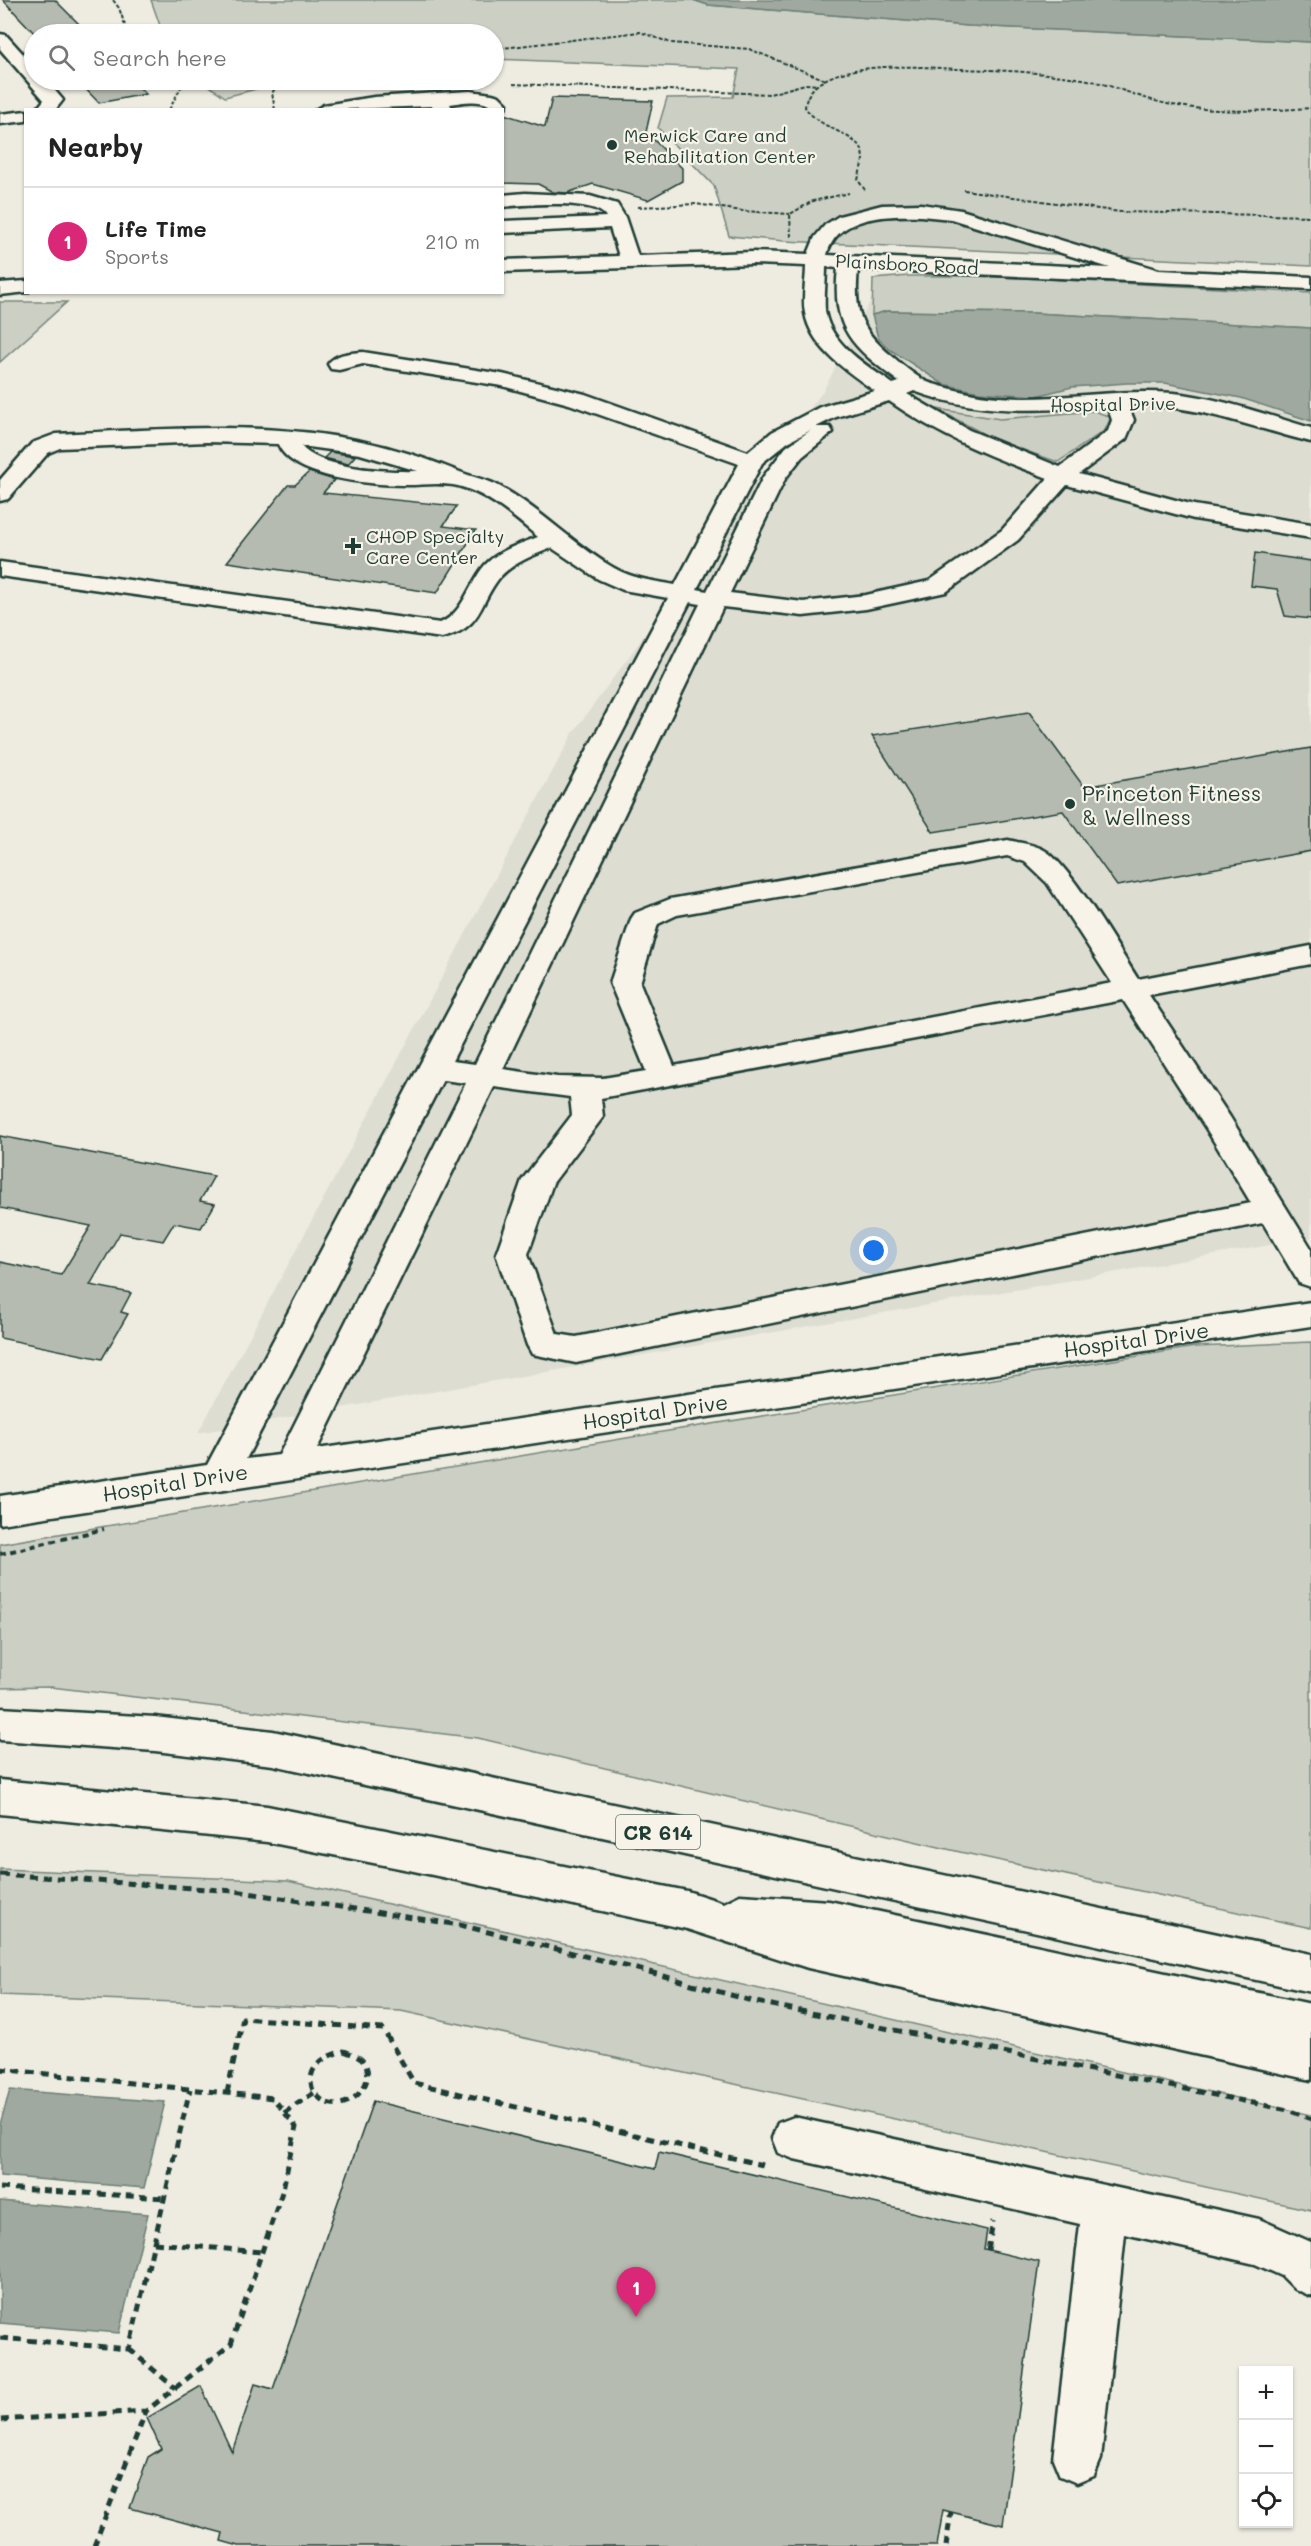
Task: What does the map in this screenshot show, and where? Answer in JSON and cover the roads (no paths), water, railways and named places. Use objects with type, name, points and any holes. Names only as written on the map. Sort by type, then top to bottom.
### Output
[{"type":"main road","points":[[0,39],[24,65]]},
{"type":"main road","points":[[46,90],[54,100],[47,108]]},
{"type":"main road","points":[[336,108],[374,102],[441,105],[493,104],[487,90]]},
{"type":"main road","points":[[0,119],[24,116]]},
{"type":"main road","points":[[504,200],[571,200],[610,208],[630,260]]},
{"type":"main road","points":[[1157,276],[973,219],[921,209],[887,210],[840,224],[821,243],[817,261],[815,312],[821,331],[841,354],[891,393],[926,416],[1009,457],[1137,500],[1260,525],[1311,531]]},
{"type":"main road","points":[[504,227],[616,222]]},
{"type":"main road","name":"Plainsboro Road","points":[[504,266],[721,258],[1311,283]]},
{"type":"main road","name":"Hospital Drive","points":[[849,262],[845,304],[855,331],[877,355],[914,384],[954,398],[984,405],[1022,407],[1115,400],[1174,400],[1223,410],[1311,435]]},
{"type":"main road","points":[[0,289],[24,287]]},
{"type":"main road","points":[[220,1475],[752,461],[837,392],[841,354]]},
{"type":"main road","points":[[339,364],[349,359],[363,357],[502,380],[577,399],[752,461]]},
{"type":"main road","points":[[292,1464],[484,1077],[774,477],[794,452],[863,404],[914,384]]},
{"type":"main road","points":[[837,392],[863,404]]},
{"type":"main road","points":[[0,495],[40,448],[56,441],[218,435],[287,438],[292,452],[312,464],[362,474],[401,478],[455,478],[495,492],[555,539],[606,574],[632,585],[681,595],[803,609],[866,602],[937,587],[1010,535],[1064,475],[1118,434],[1123,420],[1115,400]]},
{"type":"main road","points":[[0,570],[442,631],[453,629],[464,620],[492,571],[511,557],[555,539]]},
{"type":"main road","points":[[664,1078],[625,983],[645,919],[670,908],[1008,848],[1035,856],[1057,878],[1272,1210],[1302,1243],[1311,1275]]},
{"type":"main road","points":[[433,1068],[557,1087],[603,1088],[1311,955]]},
{"type":"main road","points":[[584,1087],[588,1116],[538,1180],[512,1254],[544,1345],[576,1350],[1272,1210]]},
{"type":"main road","name":"Hospital Drive","points":[[0,1510],[292,1464],[1311,1314]]},
{"type":"main road","name":"CR 614","points":[[0,1724],[155,1734],[273,1748],[1311,1973]]},
{"type":"main road","points":[[0,1797],[267,1824],[687,1910],[808,1949],[1311,2060]]},
{"type":"main road","points":[[687,1910],[829,1920],[1311,2024]]},
{"type":"main road","points":[[795,2138],[1259,2242],[1298,2260],[1311,2273]]},
{"type":"main road","points":[[1077,2459],[1105,2207]]},
{"type":"place","name":"Merwick Care and Rehabilitation Center","points":[[612,145]]},
{"type":"place","name":"CHOP Specialty Care Center","points":[[353,546]]},
{"type":"place","name":"Princeton Fitness & Wellness","points":[[1070,804]]},
{"type":"place","name":"Life Time","points":[[636,2317]]}]
